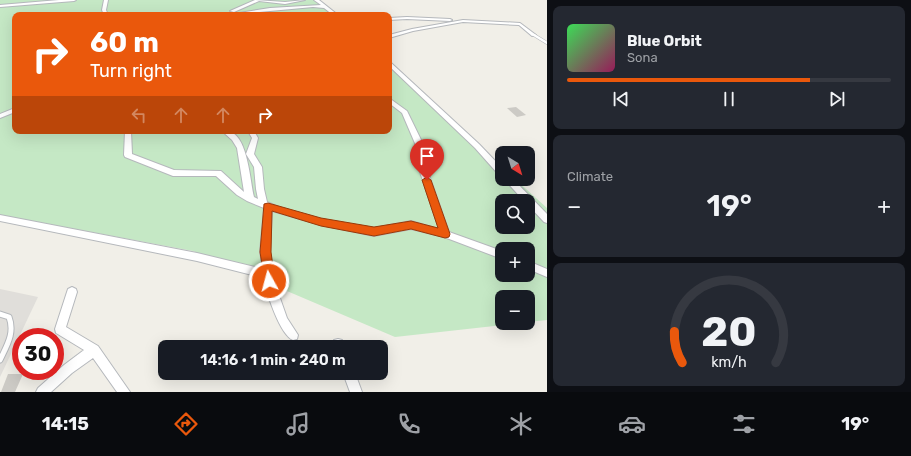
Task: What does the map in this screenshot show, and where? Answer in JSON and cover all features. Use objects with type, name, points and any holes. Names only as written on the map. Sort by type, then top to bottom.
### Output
[{"type":"street","points":[[0,6],[74,0]]},
{"type":"street","points":[[105,12],[106,0]]},
{"type":"street","points":[[231,12],[259,0],[285,3],[303,0]]},
{"type":"street","points":[[316,0],[332,12]]},
{"type":"street","points":[[250,12],[313,6],[326,7]]},
{"type":"street","points":[[392,19],[407,18],[520,24],[534,35]]},
{"type":"street","points":[[392,36],[412,30],[463,22]]},
{"type":"street","points":[[392,66],[477,146],[495,165]]},
{"type":"street","points":[[392,102],[405,112],[421,148],[423,170],[445,234]]},
{"type":"street","points":[[0,116],[12,111]]},
{"type":"street","points":[[128,134],[128,155],[173,173],[218,173],[240,193],[250,199],[268,206],[321,222],[374,232],[411,225],[445,234],[495,252]]},
{"type":"street","points":[[231,134],[239,143],[243,156],[250,199]]},
{"type":"street","points":[[253,134],[255,138],[250,154],[258,167],[260,190],[264,205],[268,206]]},
{"type":"street","points":[[515,186],[547,220]]},
{"type":"street","points":[[268,206],[266,252],[268,275],[283,321],[292,335]]},
{"type":"street","points":[[0,218],[197,257],[268,275]]},
{"type":"street","points":[[535,268],[547,273]]},
{"type":"street","points":[[72,292],[60,329],[94,350],[124,392]]},
{"type":"street","points":[[42,392],[68,369],[94,350]]},
{"type":"street","points":[[352,380],[356,392]]},
{"type":"lane","points":[[534,35],[547,43]]},
{"type":"lane","points":[[0,314],[8,317],[13,325],[11,337],[0,360]]},
{"type":"shaded area","points":[[0,289],[38,297],[23,328],[12,328],[12,352],[0,377]]},
{"type":"green space","points":[[0,0],[315,0],[330,12],[12,12],[12,134],[392,134],[392,66],[495,161],[495,186],[523,186],[532,194],[495,194],[495,234],[535,234],[535,197],[547,208],[547,320],[535,321],[535,290],[495,290],[495,326],[395,337],[193,251],[0,215]]},
{"type":"building","points":[[516,107],[526,115],[517,117],[507,108]]},
{"type":"building","points":[[8,374],[12,374],[12,380],[20,380],[15,392],[1,392]]},
{"type":"route","points":[[269,281],[266,252],[268,206],[321,222],[374,232],[411,225],[445,234],[427,180]]}]
